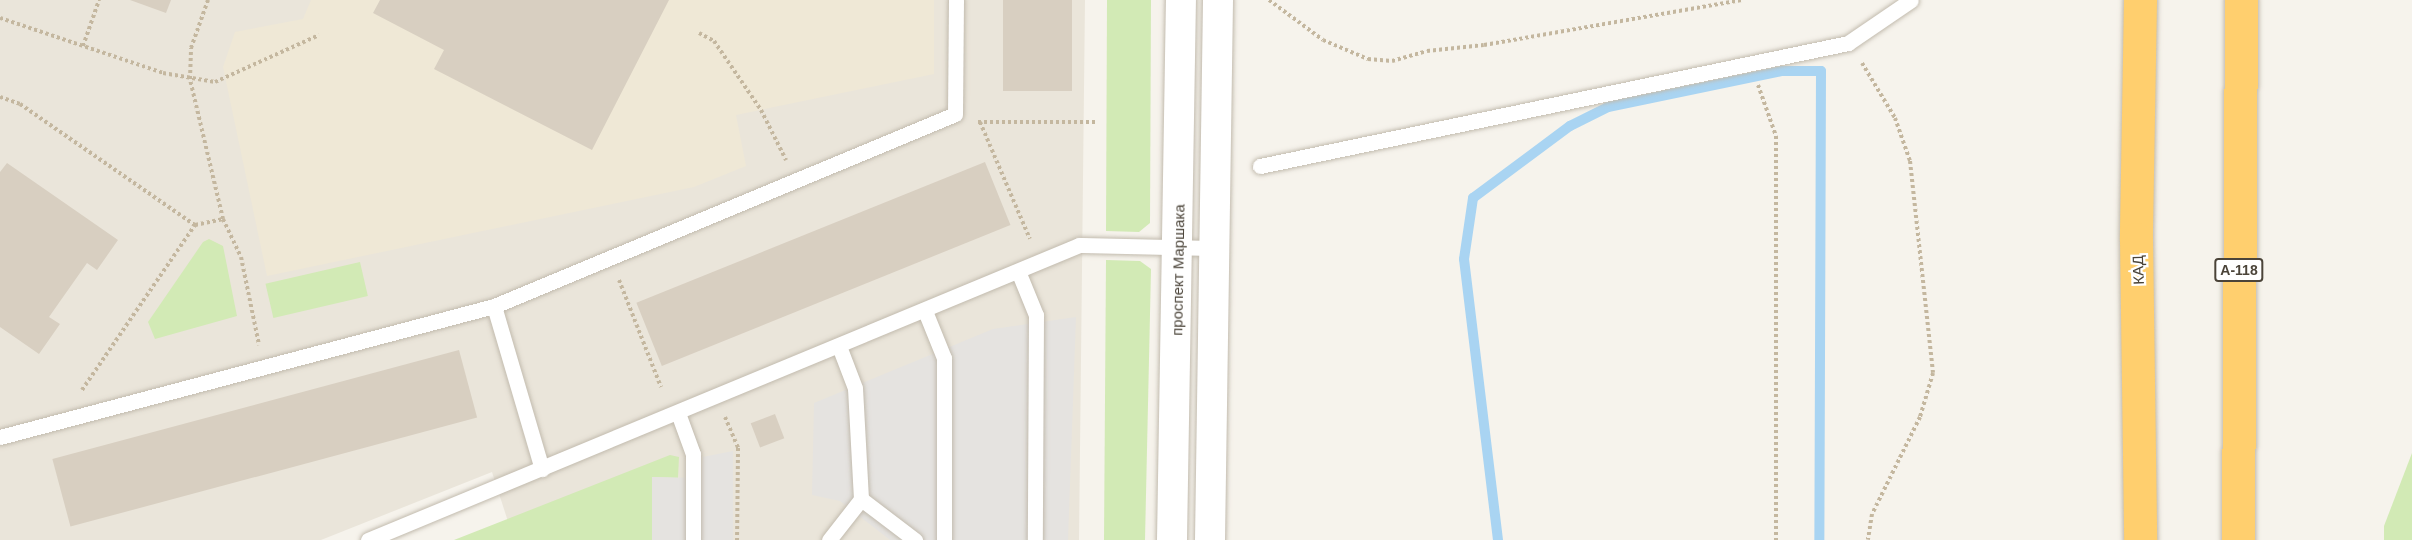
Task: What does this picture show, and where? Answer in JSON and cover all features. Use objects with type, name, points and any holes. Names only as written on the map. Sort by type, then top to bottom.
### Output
[{"type":"highway","name":"КАД","points":[[2140,0],[2136,238],[2140,540]]},
{"type":"highway","name":"А-118","points":[[2238,540],[2241,0]]},
{"type":"street","name":"проспект Маршака","points":[[1172,540],[1179,247],[1181,0]]},
{"type":"street","points":[[1210,540],[1218,0]]},
{"type":"lane","points":[[0,437],[264,370],[494,306],[955,114],[956,0]]},
{"type":"lane","points":[[1260,166],[1848,43],[1911,0]]},
{"type":"lane","points":[[369,540],[926,311],[1079,245],[1215,248]]},
{"type":"lane","points":[[1018,272],[1036,315],[1035,540]]},
{"type":"lane","points":[[494,306],[542,468]]},
{"type":"lane","points":[[926,311],[944,358],[944,540]]},
{"type":"lane","points":[[829,540],[861,500],[855,388],[839,346]]},
{"type":"lane","points":[[678,412],[693,454],[693,540]]},
{"type":"lane","points":[[861,500],[915,540]]},
{"type":"path","points":[[82,46],[99,0]]},
{"type":"path","points":[[208,0],[191,48],[190,80],[223,219],[241,257],[264,370]]},
{"type":"path","points":[[1269,0],[1323,40],[1368,59],[1392,61],[1427,51],[1496,44],[1743,0]]},
{"type":"path","points":[[0,18],[190,80],[215,82],[319,35]]},
{"type":"path","points":[[699,33],[714,41],[761,110],[796,179]]},
{"type":"path","points":[[1848,43],[1895,118],[1910,161],[1932,346],[1933,373],[1920,417],[1872,514],[1868,540]]},
{"type":"path","points":[[1750,62],[1776,136],[1776,540]]},
{"type":"path","points":[[0,97],[20,104],[195,225]]},
{"type":"path","points":[[955,114],[980,122],[1098,122]]},
{"type":"path","points":[[980,122],[1030,239]]},
{"type":"path","points":[[61,420],[195,225],[223,219]]},
{"type":"path","points":[[610,257],[661,387]]},
{"type":"path","points":[[716,397],[738,448],[737,540]]},
{"type":"shaded area","points":[[0,0],[1085,0],[1079,540],[514,540],[492,472],[321,540],[0,540]]},
{"type":"shaded area","points":[[311,0],[934,0],[934,74],[736,115],[746,166],[694,187],[267,276],[223,67],[235,32],[303,19]]},
{"type":"shaded area","points":[[1076,317],[1068,540],[890,540],[840,501],[812,495],[814,403],[993,329]]},
{"type":"shaded area","points":[[733,451],[733,540],[652,540],[652,477],[701,478],[703,457]]},
{"type":"green space","points":[[1107,0],[1151,0],[1150,223],[1139,232],[1106,231]]},
{"type":"green space","points":[[209,239],[223,246],[237,316],[155,339],[148,322],[203,242]]},
{"type":"green space","points":[[1106,260],[1140,261],[1151,269],[1145,540],[1104,540]]},
{"type":"green space","points":[[360,262],[368,296],[273,318],[265,284]]},
{"type":"green space","points":[[2412,453],[2412,540],[2384,540],[2384,526]]},
{"type":"green space","points":[[670,455],[679,457],[678,478],[652,477],[652,540],[454,540]]},
{"type":"building","points":[[130,0],[171,0],[166,13]]},
{"type":"building","points":[[380,0],[669,0],[592,150],[434,69],[444,50],[373,13]]},
{"type":"building","points":[[1003,0],[1072,0],[1072,91],[1003,91]]},
{"type":"building","points":[[985,162],[1010,225],[662,366],[636,303]]},
{"type":"building","points":[[7,163],[118,240],[97,270],[87,263],[49,317],[60,324],[39,354],[0,327],[0,172]]},
{"type":"building","points":[[459,350],[477,418],[70,527],[52,459]]},
{"type":"building","points":[[775,414],[784,438],[760,448],[751,423]]},
{"type":"waterway","points":[[1498,540],[1464,259],[1473,198],[1570,126],[1608,107],[1782,71],[1821,71],[1819,540]]}]
